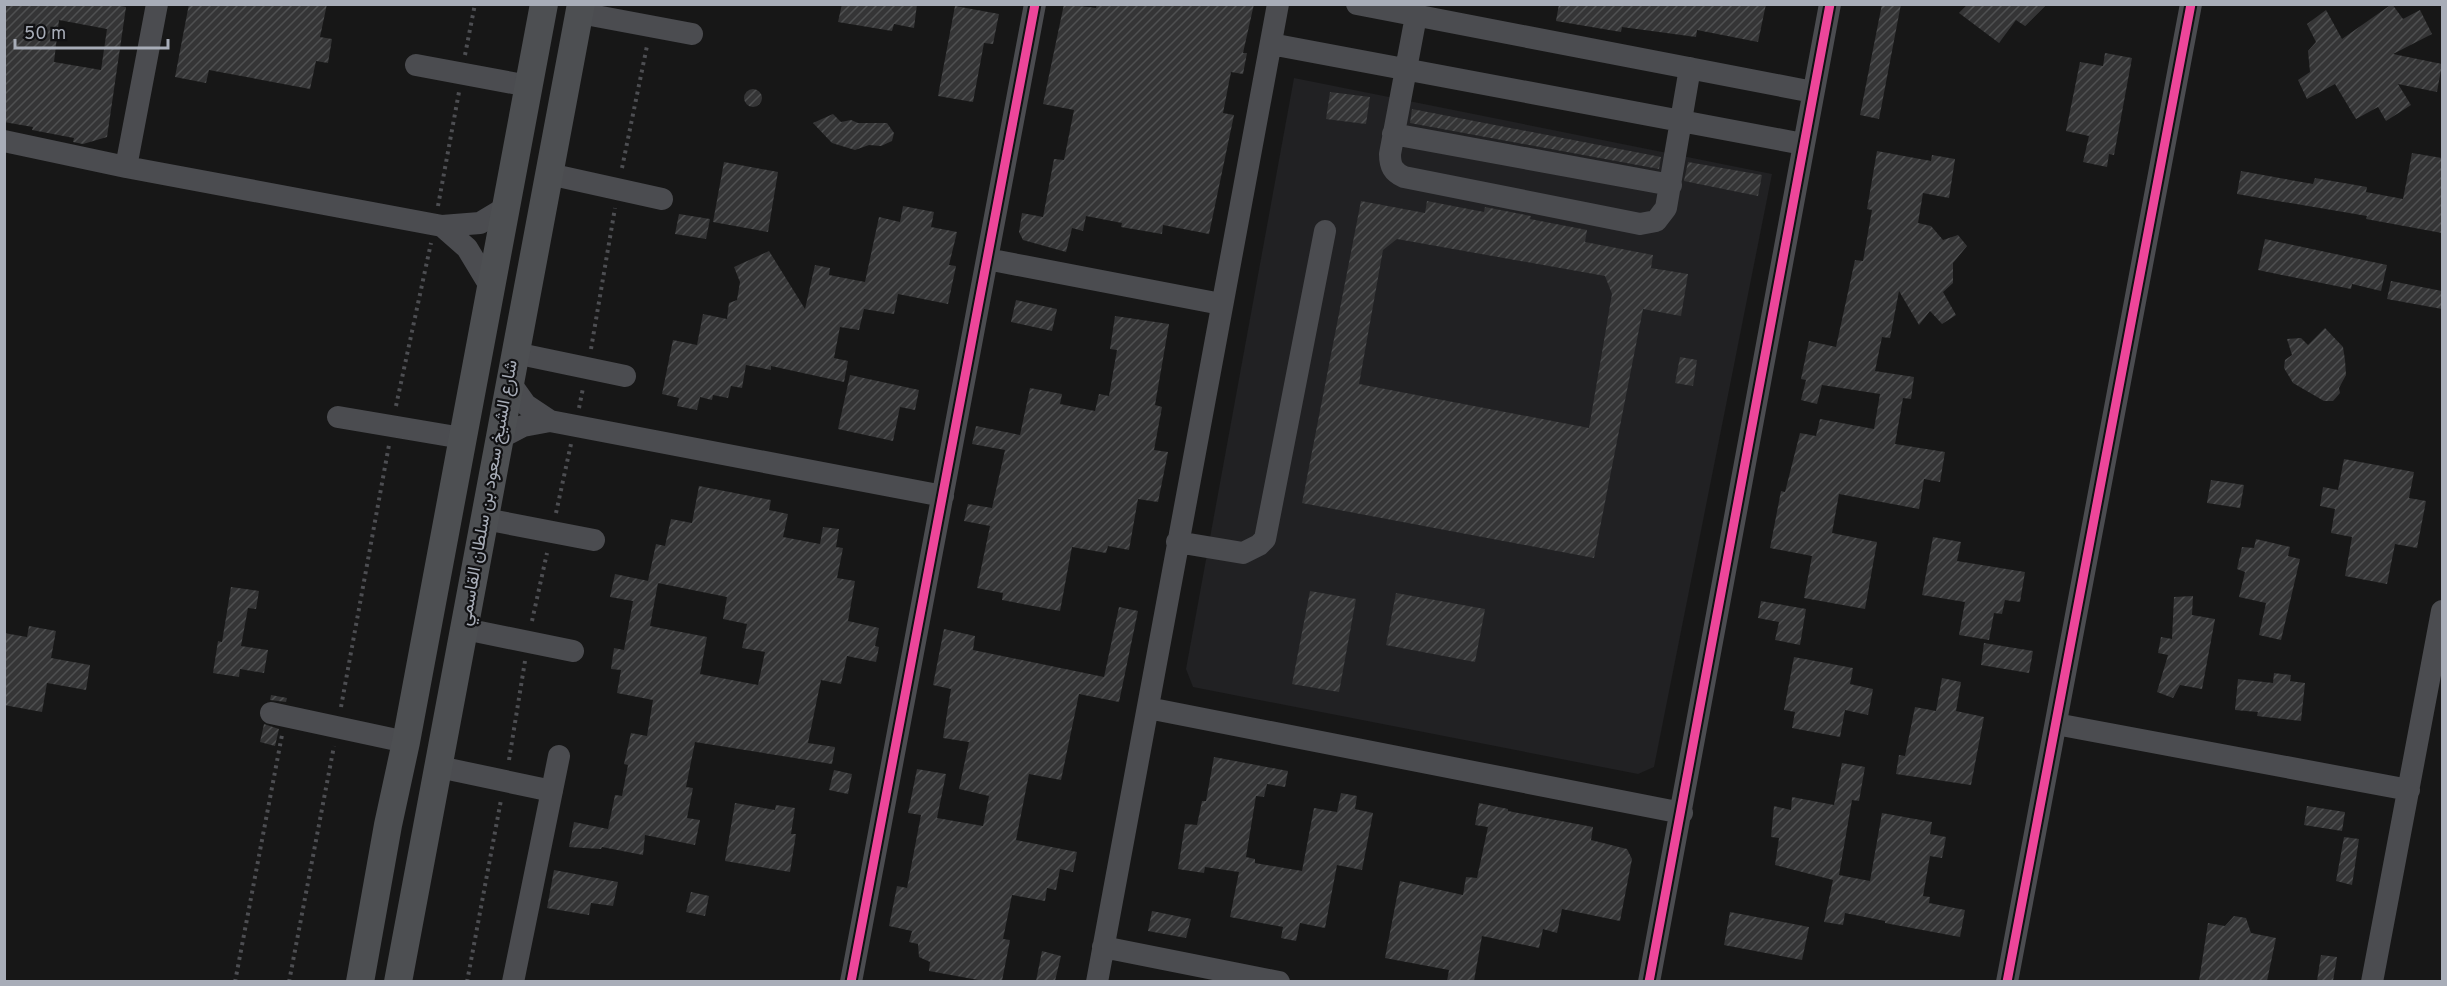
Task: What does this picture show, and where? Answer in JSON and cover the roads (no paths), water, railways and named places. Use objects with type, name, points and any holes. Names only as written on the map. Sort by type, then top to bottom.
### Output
[{"type":"main road","name":"شارع الشيخ سعود بن سلطان القاسمي","points":[[360,981],[544,4]]},
{"type":"main road","name":"شارع الشيخ سعود بن سلطان القاسمي","points":[[398,981],[465,629],[498,439],[581,9]]},
{"type":"main road","points":[[388,825],[394,856],[401,863],[420,867]]},
{"type":"street","points":[[126,167],[158,4]]},
{"type":"street","points":[[851,981],[1035,4]]},
{"type":"street","points":[[1097,981],[1278,4]]},
{"type":"street","points":[[1357,4],[1813,92]]},
{"type":"street","points":[[1649,981],[1682,813],[1830,4]]},
{"type":"street","points":[[2007,981],[2192,4]]},
{"type":"street","points":[[581,9],[692,34]]},
{"type":"street","points":[[1416,16],[1394,134],[1390,161],[1392,168],[1404,177],[1640,224],[1656,221],[1662,215],[1671,185],[1690,68]]},
{"type":"street","points":[[1271,44],[1803,144]]},
{"type":"street","points":[[416,65],[529,86]]},
{"type":"street","points":[[1394,134],[1671,185]]},
{"type":"street","points":[[4,141],[126,167],[438,226],[480,223],[505,208]]},
{"type":"street","points":[[549,174],[662,199]]},
{"type":"street","points":[[438,226],[467,248],[490,286]]},
{"type":"street","points":[[1177,543],[1243,553],[1259,545],[1268,531],[1324,231]]},
{"type":"street","points":[[987,259],[1221,304]]},
{"type":"street","points":[[515,353],[625,376]]},
{"type":"street","points":[[509,381],[526,405],[550,420]]},
{"type":"street","points":[[338,417],[462,438]]},
{"type":"street","points":[[498,439],[523,426],[550,420],[943,496]]},
{"type":"street","points":[[485,519],[594,540]]},
{"type":"street","points":[[2372,981],[2442,612]]},
{"type":"street","points":[[465,629],[573,651]]},
{"type":"street","points":[[1148,708],[1682,813]]},
{"type":"street","points":[[278,714],[406,742]]},
{"type":"street","points":[[2056,724],[2409,790]]},
{"type":"street","points":[[513,981],[559,756]]},
{"type":"street","points":[[439,767],[552,791]]},
{"type":"street","points":[[1103,947],[1279,981]]}]
